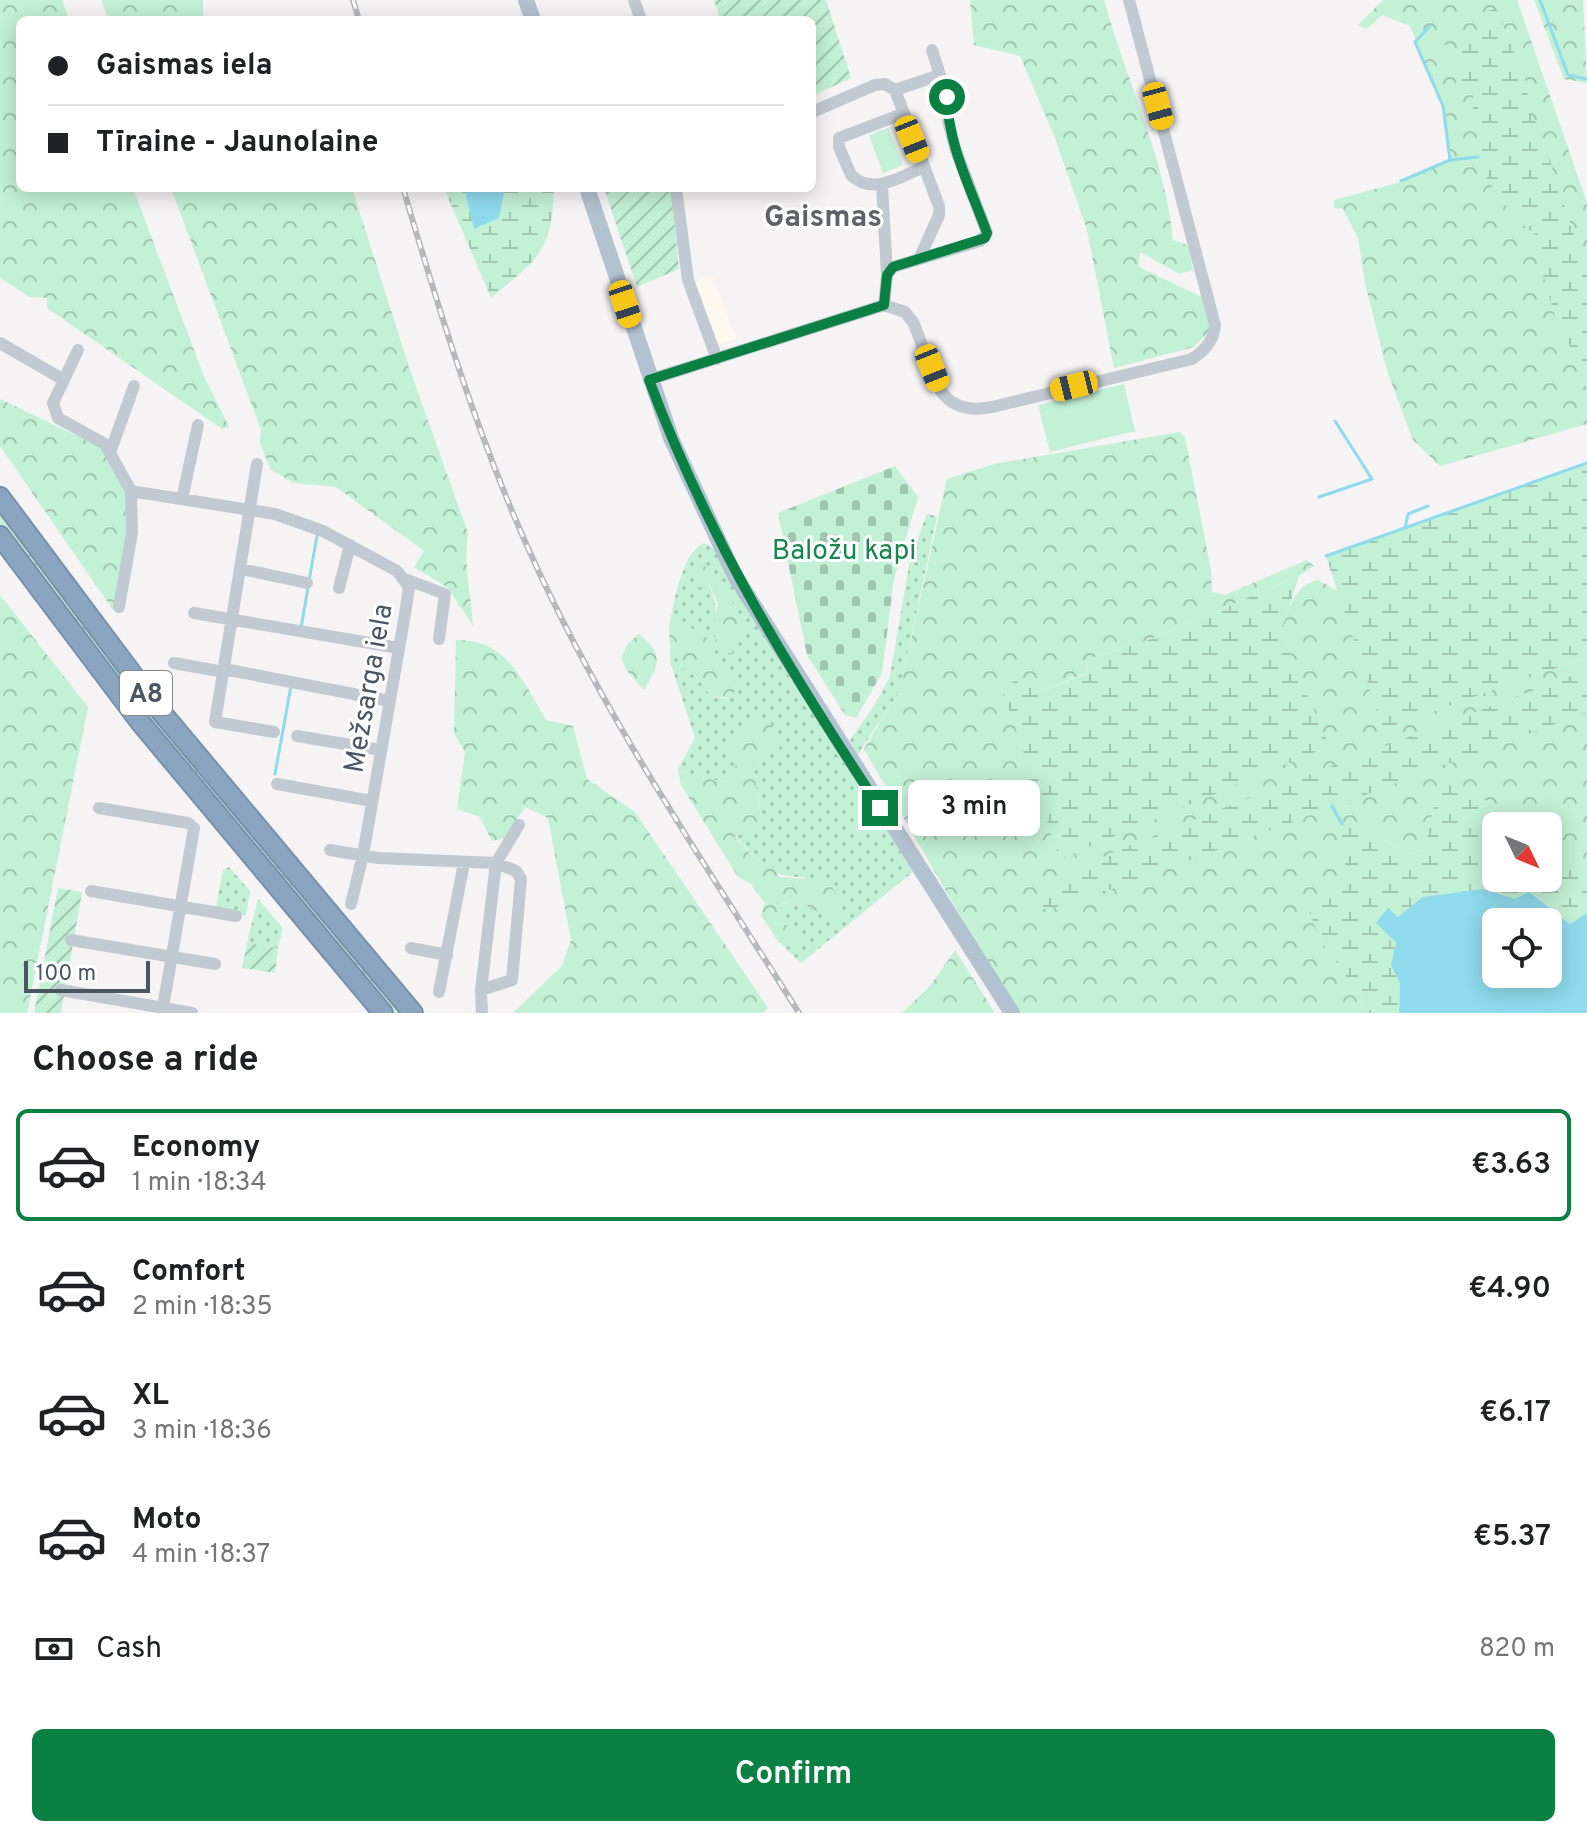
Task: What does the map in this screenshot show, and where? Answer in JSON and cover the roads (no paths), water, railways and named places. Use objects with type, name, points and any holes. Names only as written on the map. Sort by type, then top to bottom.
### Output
[{"type":"highway","name":"A8","points":[[0,497],[74,600],[176,730],[413,1013]]},
{"type":"highway","name":"A8","points":[[0,536],[140,722],[383,1013]]},
{"type":"main road","points":[[588,192],[649,380],[684,469],[735,576],[1012,1013]]},
{"type":"street","points":[[649,380],[884,305],[905,312],[913,322],[949,403],[972,410],[1192,359],[1208,345],[1215,325],[1129,0]]},
{"type":"street","points":[[887,275],[893,267],[980,241],[987,233],[955,148],[948,120],[947,97],[932,50]]},
{"type":"street","points":[[895,90],[940,75]]},
{"type":"street","points":[[816,110],[875,85],[885,84],[895,90],[939,215],[920,257]]},
{"type":"street","points":[[902,114],[839,138],[839,147],[851,175],[861,182],[882,185],[923,167]]},
{"type":"street","points":[[882,185],[887,275],[884,305]]},
{"type":"street","points":[[677,192],[688,280],[717,359]]},
{"type":"street","points":[[0,343],[64,380]]},
{"type":"street","points":[[78,350],[53,403],[54,412],[111,450],[131,491],[132,533],[119,607]]},
{"type":"street","points":[[111,450],[134,386]]},
{"type":"street","points":[[182,499],[198,425]]},
{"type":"street","points":[[257,464],[215,722],[274,732]]},
{"type":"street","name":"Mežsarga iela","points":[[131,491],[298,521],[382,561],[405,579],[409,587],[399,648],[363,855],[351,904]]},
{"type":"street","points":[[339,588],[350,545]]},
{"type":"street","points":[[242,569],[307,583]]},
{"type":"street","points":[[405,579],[445,594],[439,639]]},
{"type":"street","points":[[194,613],[399,648]]},
{"type":"street","points":[[174,663],[390,701]]},
{"type":"street","points":[[297,736],[381,750]]},
{"type":"street","points":[[277,784],[372,801]]},
{"type":"street","points":[[99,808],[188,823],[194,828],[162,1010]]},
{"type":"street","points":[[482,1013],[481,990],[496,863],[519,825]]},
{"type":"street","points":[[330,850],[464,863],[496,863],[516,871],[521,879],[512,980],[481,990]]},
{"type":"street","points":[[439,992],[464,863]]},
{"type":"street","points":[[91,891],[236,916]]},
{"type":"street","points":[[71,940],[215,964]]},
{"type":"street","points":[[411,948],[447,955]]},
{"type":"street","points":[[61,990],[192,1013]]},
{"type":"water","points":[[465,192],[504,192],[499,218],[474,229]]},
{"type":"water","points":[[1482,889],[1482,892],[1514,899],[1529,892],[1550,908],[1482,908],[1482,988],[1562,988],[1562,918],[1570,924],[1587,913],[1587,1013],[1399,1013],[1400,983],[1391,965],[1396,942],[1376,923],[1388,908],[1398,917],[1423,897]]},
{"type":"waterway","points":[[1540,0],[1568,75],[1587,79]]},
{"type":"waterway","points":[[1430,26],[1415,42],[1443,106],[1450,160]]},
{"type":"waterway","points":[[1401,181],[1450,160],[1478,157]]},
{"type":"waterway","points":[[1319,497],[1372,479],[1335,421]]},
{"type":"waterway","points":[[1326,556],[1587,463]]},
{"type":"waterway","points":[[1405,528],[1408,514],[1428,506]]},
{"type":"waterway","points":[[309,581],[317,536]]},
{"type":"waterway","points":[[301,628],[308,588]]},
{"type":"waterway","points":[[275,774],[291,686]]},
{"type":"waterway","points":[[1332,806],[1342,824]]},
{"type":"railway","points":[[353,0],[358,16]]},
{"type":"railway","points":[[404,192],[475,415],[509,504],[557,609],[655,785],[799,1013]]},
{"type":"district","name":"Gaismas","points":[[823,216]]},
{"type":"park label","name":"Baložu kapi","points":[[844,549]]}]
